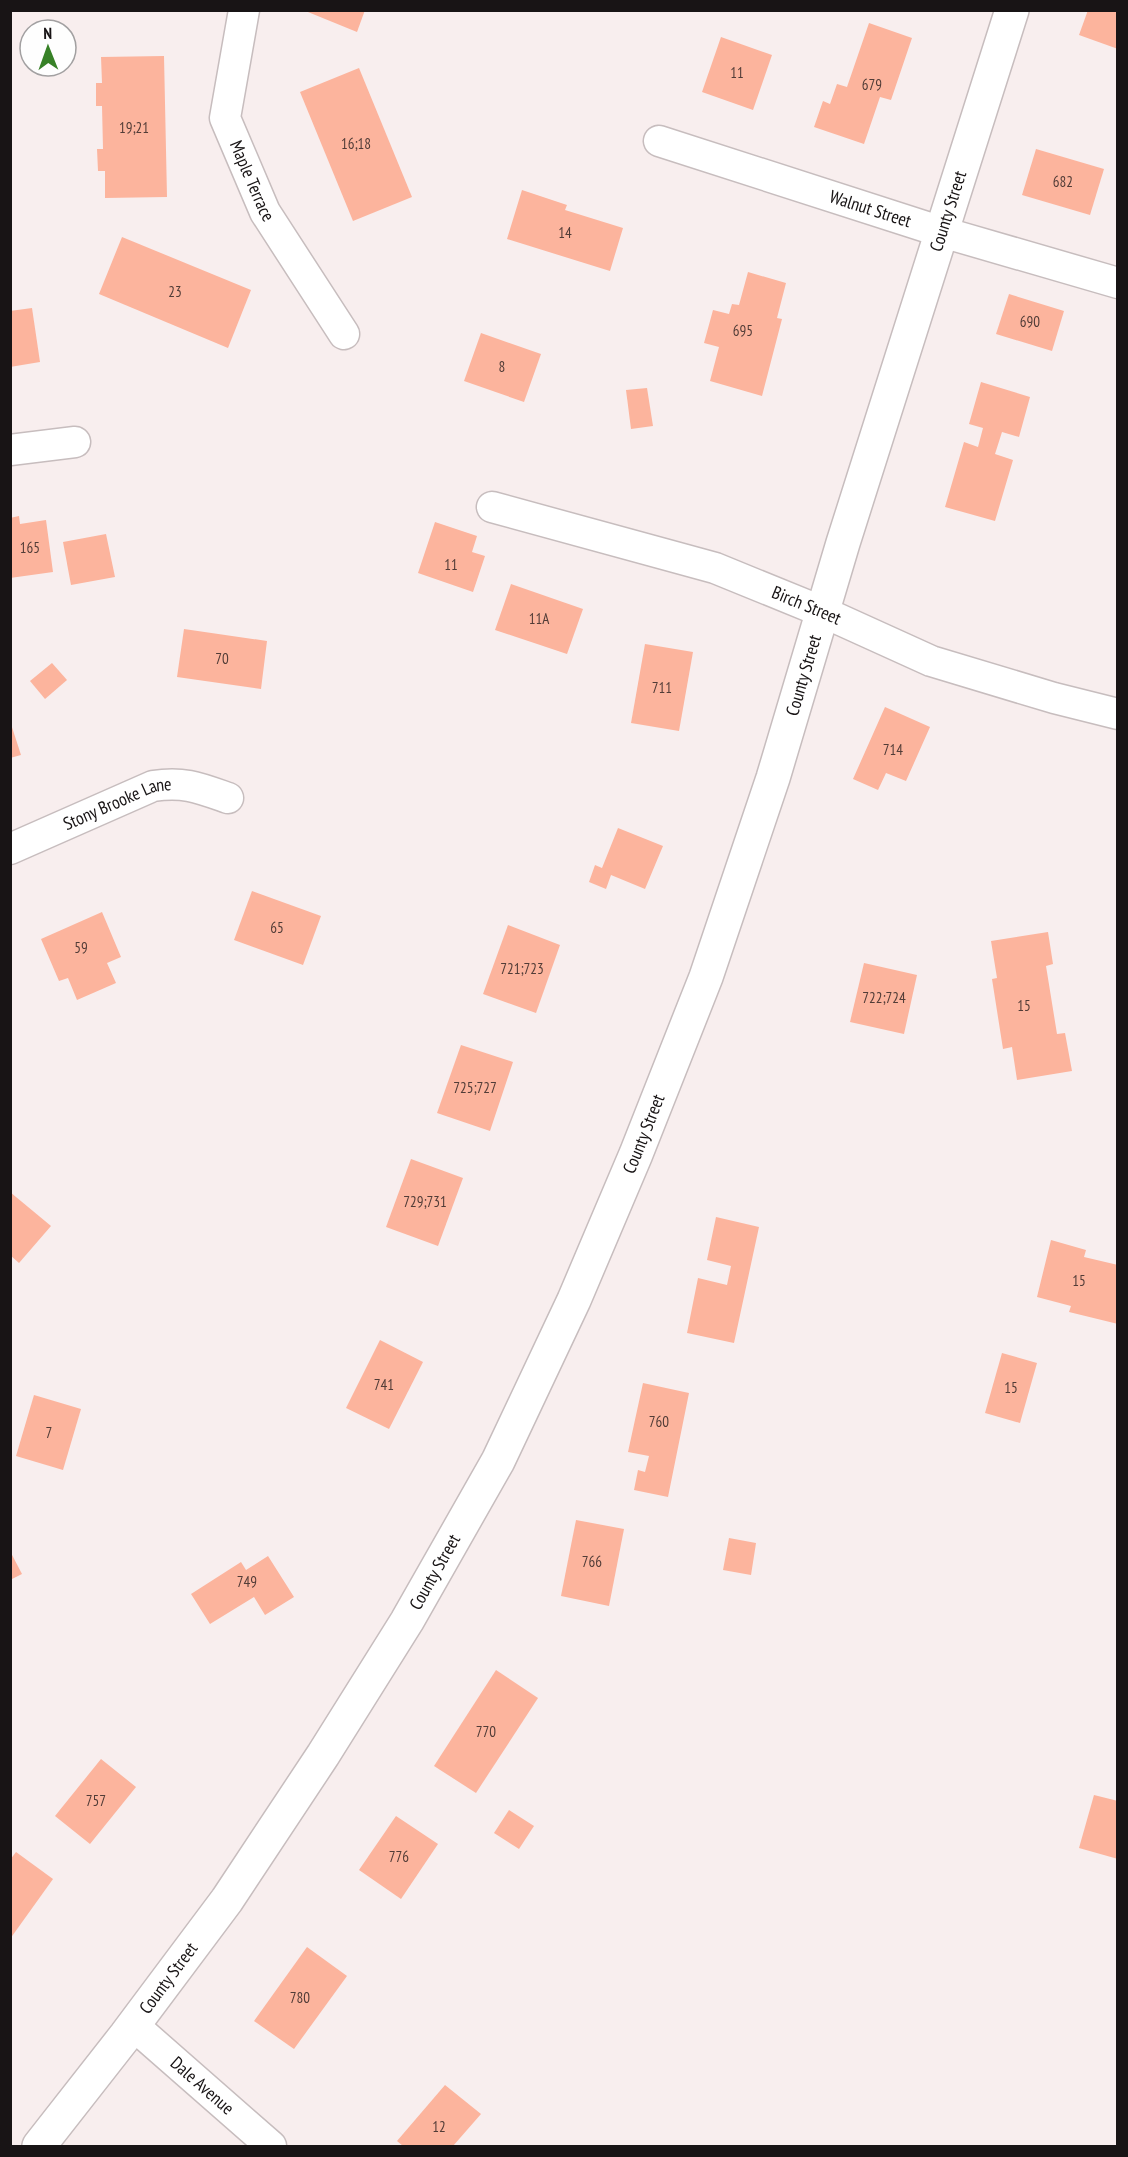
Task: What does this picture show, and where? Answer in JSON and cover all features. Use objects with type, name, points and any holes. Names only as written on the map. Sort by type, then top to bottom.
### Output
[{"type":"main road","name":"County Street","points":[[39,2146],[227,1900],[323,1755],[407,1621],[498,1461],[574,1300],[701,992],[773,778],[1012,10]]},
{"type":"street","name":"Maple Terrace","points":[[244,10],[225,118],[265,212],[344,334]]},
{"type":"street","name":"Walnut Street","points":[[659,141],[942,232],[1118,283]]},
{"type":"street","points":[[10,450],[75,442]]},
{"type":"street","name":"Birch Street","points":[[492,507],[715,568],[823,612],[931,661],[1054,698],[1118,714]]},
{"type":"street","name":"Stony Brooke Lane","points":[[10,849],[153,786],[175,783],[228,798]]},
{"type":"street","name":"Dale Avenue","points":[[133,2025],[271,2146]]},
{"type":"building","points":[[303,10],[365,10],[357,32]]},
{"type":"building","points":[[1088,10],[1118,10],[1118,49],[1079,35]]},
{"type":"building","points":[[869,23],[912,38],[891,100],[880,97],[864,144],[814,127],[823,101],[830,104],[837,84],[847,87]]},
{"type":"building","points":[[721,37],[772,55],[753,110],[702,92]]},
{"type":"building","points":[[164,56],[167,197],[105,198],[105,171],[98,171],[97,149],[103,149],[102,106],[96,106],[96,83],[102,83],[101,57]]},
{"type":"building","points":[[359,68],[412,197],[353,221],[300,92]]},
{"type":"building","points":[[1036,149],[1104,169],[1090,215],[1022,195]]},
{"type":"building","points":[[522,190],[567,205],[565,210],[623,228],[610,271],[507,239]]},
{"type":"building","points":[[122,237],[251,290],[228,348],[99,294]]},
{"type":"building","points":[[748,272],[786,283],[777,318],[782,319],[762,396],[710,381],[719,347],[704,343],[713,310],[729,314],[732,304],[739,305]]},
{"type":"building","points":[[1009,294],[1064,311],[1052,351],[996,334]]},
{"type":"building","points":[[32,308],[40,362],[10,367],[10,311]]},
{"type":"building","points":[[481,333],[541,354],[524,402],[464,381]]},
{"type":"building","points":[[981,382],[1030,397],[1019,437],[1002,432],[995,454],[1013,460],[995,521],[945,507],[964,442],[978,447],[983,428],[969,424]]},
{"type":"building","points":[[647,388],[653,426],[631,429],[626,390]]},
{"type":"building","points":[[19,516],[20,524],[46,520],[53,572],[10,578],[10,518]]},
{"type":"building","points":[[435,522],[477,536],[472,552],[485,556],[473,592],[418,573]]},
{"type":"building","points":[[106,534],[115,577],[71,585],[63,542]]},
{"type":"building","points":[[511,584],[583,609],[567,654],[495,630]]},
{"type":"building","points":[[184,629],[267,641],[261,689],[177,677]]},
{"type":"building","points":[[645,644],[693,652],[679,731],[631,723]]},
{"type":"building","points":[[52,663],[67,680],[45,699],[30,681]]},
{"type":"building","points":[[885,707],[930,727],[906,781],[886,773],[878,790],[853,779]]},
{"type":"building","points":[[10,721],[21,755],[10,758]]},
{"type":"building","points":[[618,828],[663,846],[645,889],[611,875],[606,889],[589,882],[595,865],[602,868]]},
{"type":"building","points":[[252,891],[321,916],[303,965],[234,940]]},
{"type":"building","points":[[102,912],[121,957],[107,963],[116,983],[77,1000],[68,978],[59,981],[41,939]]},
{"type":"building","points":[[508,925],[560,945],[536,1013],[483,994]]},
{"type":"building","points":[[1048,932],[1053,964],[1046,966],[1057,1034],[1065,1033],[1072,1071],[1017,1080],[1012,1047],[1003,1049],[992,979],[997,978],[991,941]]},
{"type":"building","points":[[864,963],[917,975],[904,1034],[850,1022]]},
{"type":"building","points":[[461,1045],[513,1062],[490,1131],[437,1113]]},
{"type":"building","points":[[411,1159],[463,1178],[438,1246],[386,1227]]},
{"type":"building","points":[[10,1192],[51,1226],[19,1263],[10,1255]]},
{"type":"building","points":[[716,1217],[759,1227],[734,1343],[687,1333],[698,1278],[727,1285],[731,1266],[707,1260]]},
{"type":"building","points":[[1051,1240],[1086,1250],[1084,1257],[1118,1265],[1118,1324],[1069,1312],[1071,1306],[1037,1297]]},
{"type":"building","points":[[380,1340],[423,1362],[389,1429],[346,1408]]},
{"type":"building","points":[[1002,1353],[1037,1363],[1020,1423],[985,1413]]},
{"type":"building","points":[[643,1383],[689,1393],[668,1497],[634,1490],[638,1470],[645,1472],[649,1456],[628,1452]]},
{"type":"building","points":[[34,1395],[81,1409],[63,1470],[16,1456]]},
{"type":"building","points":[[576,1520],[624,1529],[609,1606],[561,1596]]},
{"type":"building","points":[[729,1538],[756,1543],[751,1575],[723,1570]]},
{"type":"building","points":[[10,1551],[22,1574],[10,1580]]},
{"type":"building","points":[[268,1556],[294,1597],[265,1615],[254,1597],[210,1624],[191,1594],[241,1562],[246,1570]]},
{"type":"building","points":[[496,1670],[538,1698],[476,1793],[434,1766]]},
{"type":"building","points":[[101,1759],[136,1787],[90,1844],[55,1816]]},
{"type":"building","points":[[1094,1795],[1118,1801],[1118,1859],[1079,1848]]},
{"type":"building","points":[[509,1810],[534,1826],[519,1849],[494,1833]]},
{"type":"building","points":[[396,1816],[438,1844],[401,1899],[359,1870]]},
{"type":"building","points":[[16,1852],[53,1879],[10,1939],[10,1860]]},
{"type":"building","points":[[307,1947],[347,1976],[294,2049],[254,2021]]},
{"type":"building","points":[[445,2085],[481,2114],[453,2146],[403,2146],[397,2141]]}]
